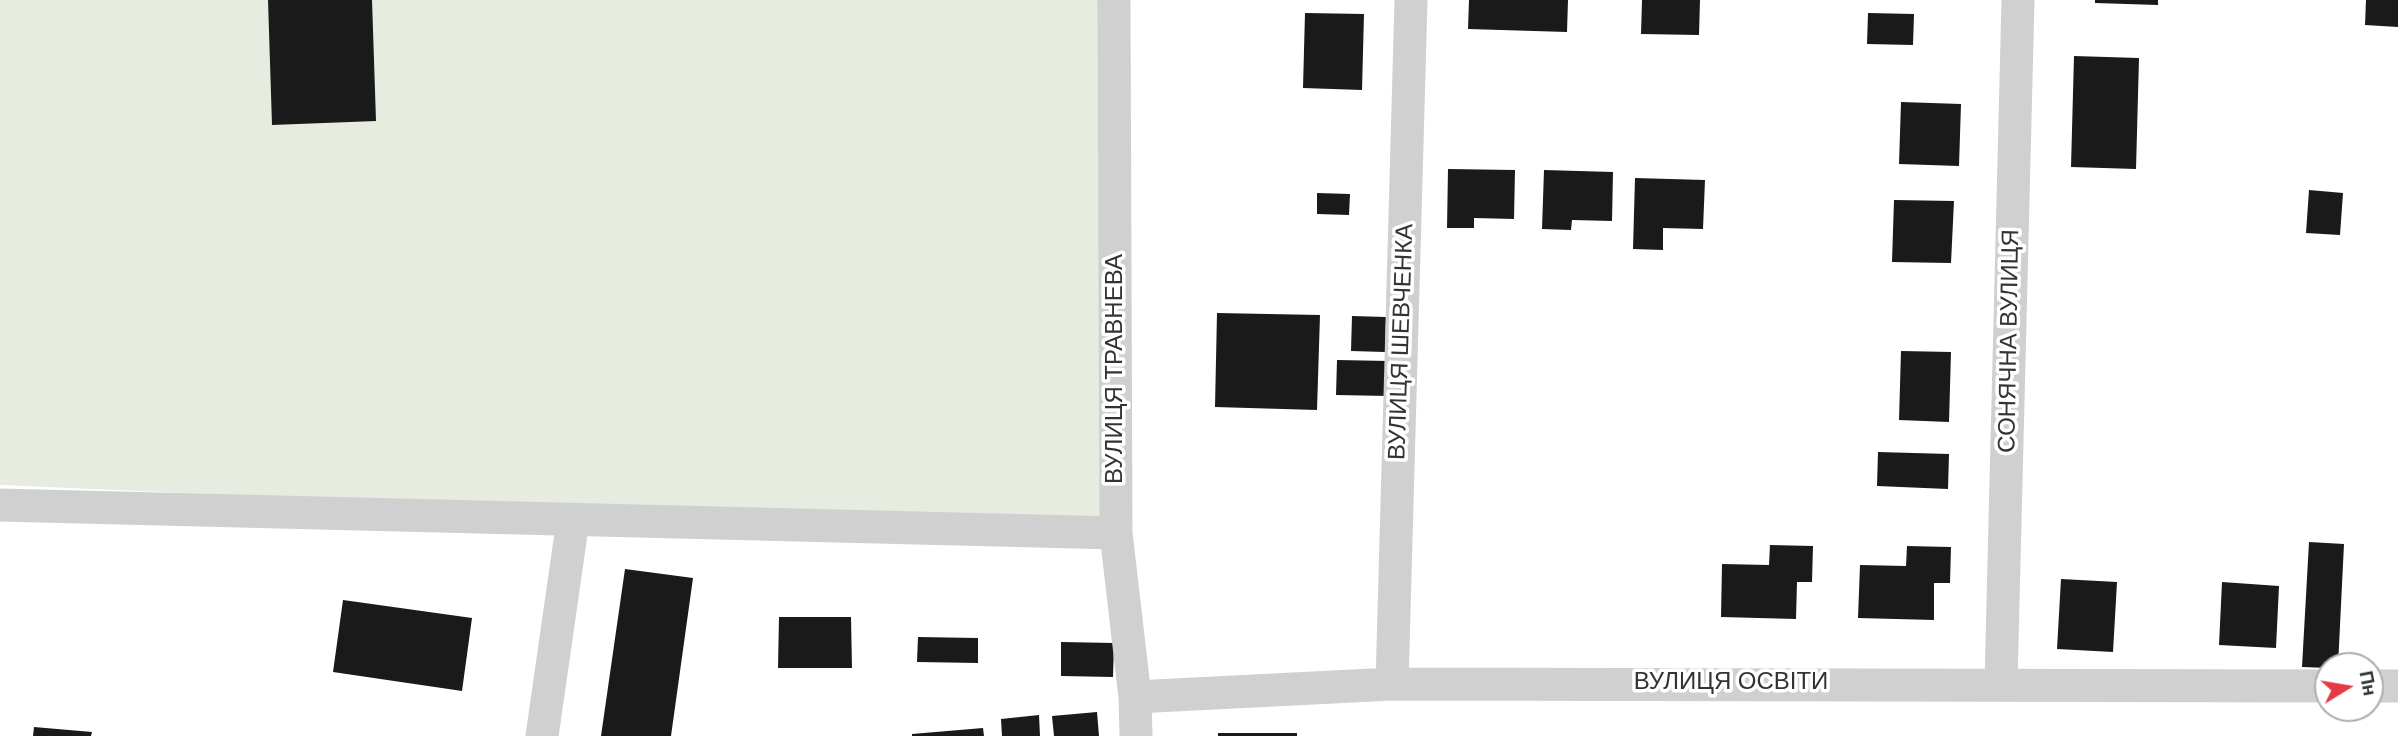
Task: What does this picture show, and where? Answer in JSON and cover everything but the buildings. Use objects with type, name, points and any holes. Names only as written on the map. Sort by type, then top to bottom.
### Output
[{"type":"street","name":"ВУЛИЦЯ ТРАВНЕВА","points":[[1114,0],[1116,533],[1135,697],[1136,736]]},
{"type":"street","name":"ВУЛИЦЯ ШЕВЧЕНКА","points":[[1392,684],[1411,0]]},
{"type":"street","name":"СОНЯЧНА ВУЛИЦЯ","points":[[2001,683],[2018,0]]},
{"type":"street","points":[[0,505],[1116,533]]},
{"type":"street","points":[[542,736],[573,520]]},
{"type":"street","name":"ВУЛИЦЯ ОСВІТИ","points":[[1135,697],[1392,684],[2001,683],[2314,686]]},
{"type":"shaded area","points":[[0,0],[1114,0],[1116,533],[0,485]]}]
